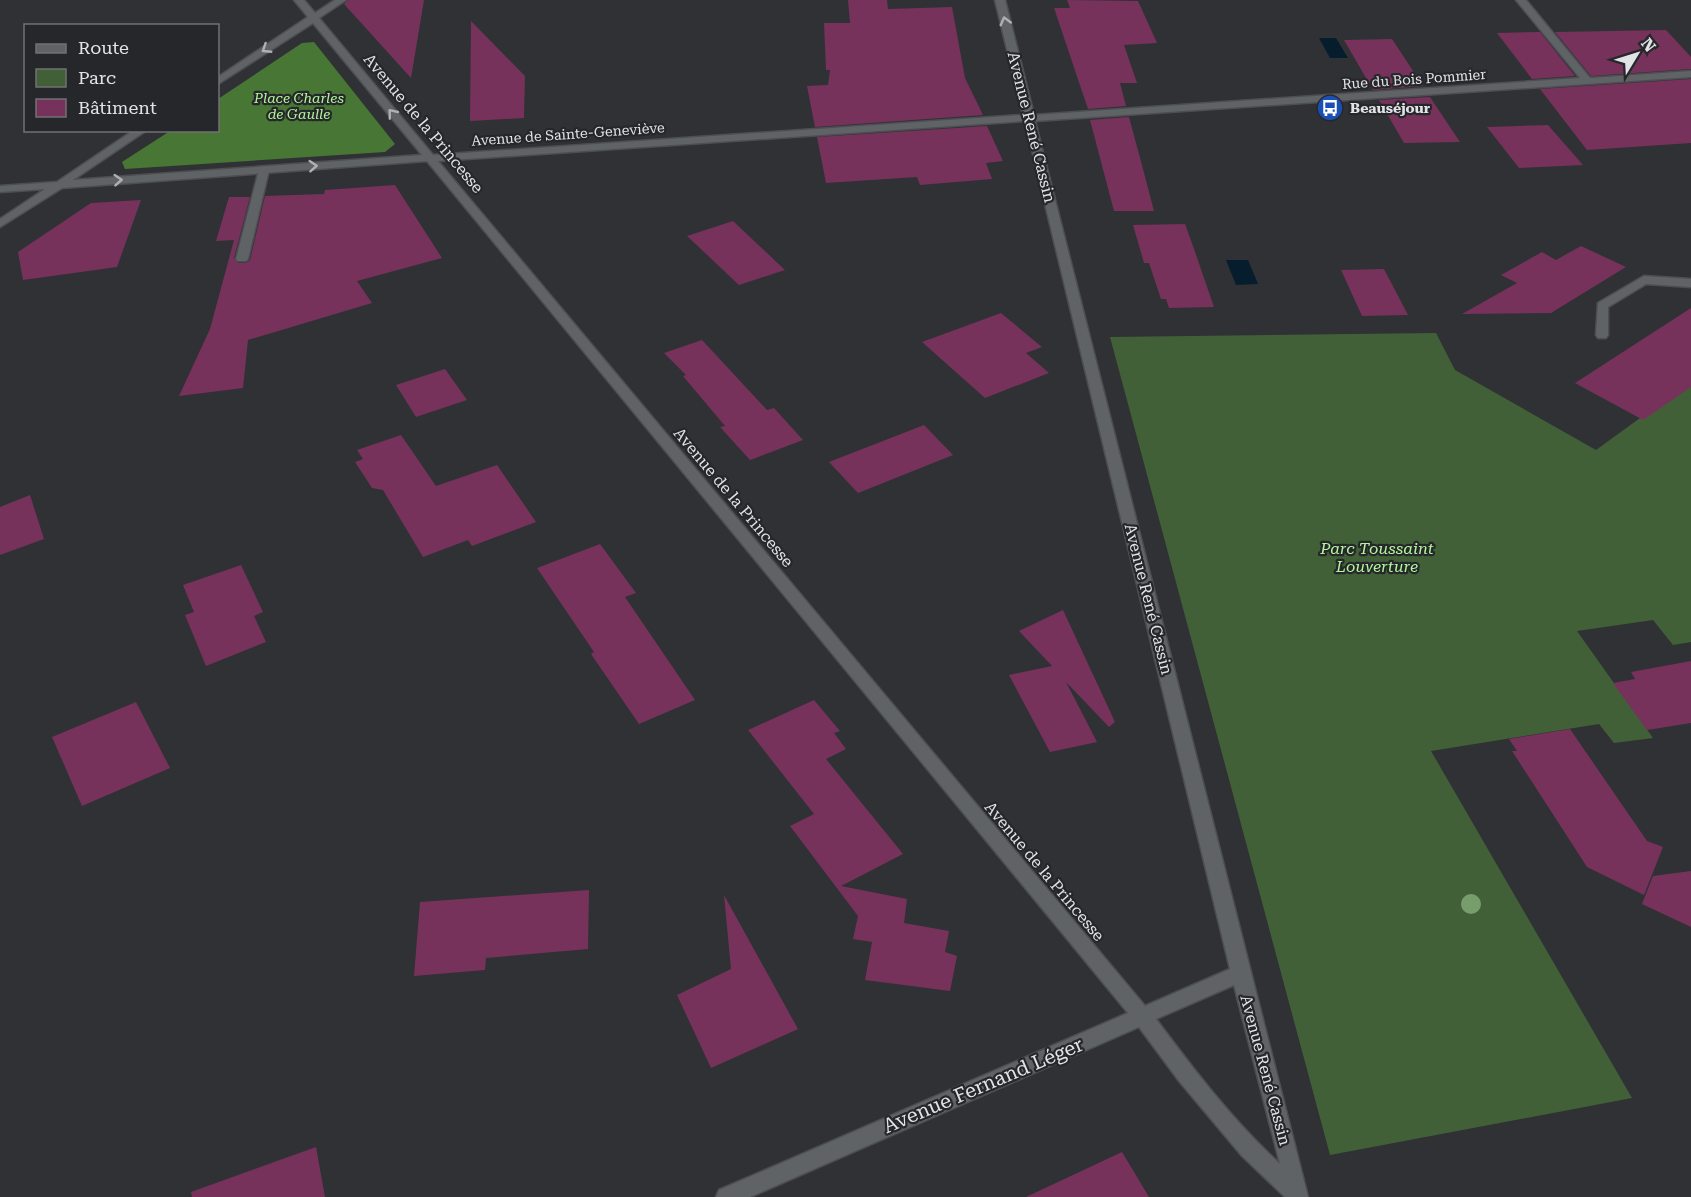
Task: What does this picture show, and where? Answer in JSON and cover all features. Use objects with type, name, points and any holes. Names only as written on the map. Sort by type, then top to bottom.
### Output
[{"type":"street","name":"Avenue de la Princesse","points":[[299,0],[1142,1016],[1186,1075],[1249,1149],[1299,1196]]},
{"type":"street","points":[[219,80],[341,0]]},
{"type":"street","name":"Avenue René Cassin","points":[[1000,0],[1241,973],[1299,1196]]},
{"type":"street","points":[[1521,0],[1587,81]]},
{"type":"street","name":"Rue du Bois Pommier","points":[[1031,118],[1691,75]]},
{"type":"street","name":"Avenue de Sainte-Geneviève","points":[[0,189],[1031,118]]},
{"type":"street","points":[[0,224],[139,132]]},
{"type":"street","points":[[242,259],[264,170]]},
{"type":"street","points":[[1602,335],[1602,306],[1644,280],[1691,283]]},
{"type":"street","name":"Avenue Fernand Léger","points":[[726,1197],[1241,973]]},
{"type":"green space","name":"Place Charles de Gaulle","points":[[314,42],[395,144],[385,152],[125,169],[122,162],[168,132],[219,132],[219,98],[302,43]]},
{"type":"green space","name":"Parc Toussaint Louverture","points":[[1436,333],[1455,370],[1596,450],[1691,381],[1691,642],[1673,645],[1653,620],[1577,631],[1653,738],[1614,743],[1599,724],[1431,751],[1632,1098],[1330,1155],[1110,337]]},
{"type":"water","points":[[1319,38],[1336,38],[1348,58],[1330,58]]},
{"type":"water","points":[[1226,260],[1248,260],[1258,284],[1236,285]]},
{"type":"building","points":[[348,0],[424,0],[411,78],[344,4]]},
{"type":"building","points":[[848,0],[887,0],[888,9],[952,7],[965,78],[983,115],[815,127],[807,86],[828,85],[830,70],[826,70],[824,23],[850,23]]},
{"type":"building","points":[[1067,0],[1138,1],[1157,43],[1124,45],[1137,83],[1120,83],[1126,106],[1088,109],[1054,8],[1070,8]]},
{"type":"building","points":[[471,21],[525,76],[524,118],[470,121]]},
{"type":"building","points":[[1666,30],[1691,57],[1691,69],[1591,76],[1555,32]]},
{"type":"building","points":[[1540,32],[1575,76],[1532,79],[1497,33]]},
{"type":"building","points":[[1392,39],[1423,86],[1373,90],[1344,40]]},
{"type":"building","points":[[1691,79],[1691,143],[1587,150],[1540,89]]},
{"type":"building","points":[[1430,97],[1460,142],[1404,143],[1379,100]]},
{"type":"building","points":[[1129,117],[1154,211],[1114,211],[1090,120]]},
{"type":"building","points":[[1548,125],[1583,165],[1519,168],[1487,127]]},
{"type":"building","points":[[987,126],[1003,161],[986,163],[992,179],[920,185],[917,177],[826,183],[817,137]]},
{"type":"building","points":[[395,185],[442,258],[357,281],[372,303],[248,340],[243,388],[179,396],[210,329],[234,240],[216,241],[229,197],[250,197],[234,258],[238,263],[246,263],[250,260],[265,196],[324,194],[325,190]]},
{"type":"building","points":[[141,200],[117,267],[23,280],[18,252],[91,203]]},
{"type":"building","points":[[733,221],[785,270],[739,285],[687,236]]},
{"type":"building","points":[[1185,224],[1214,307],[1169,308],[1166,299],[1161,299],[1149,263],[1144,263],[1133,225]]},
{"type":"building","points":[[1581,246],[1626,267],[1551,313],[1462,314],[1517,283],[1501,275],[1542,252],[1556,260]]},
{"type":"building","points":[[1384,269],[1408,315],[1362,316],[1341,270]]},
{"type":"building","points":[[1691,308],[1691,387],[1643,420],[1575,383]]},
{"type":"building","points":[[1001,313],[1042,347],[1026,353],[1049,373],[985,398],[922,342]]},
{"type":"building","points":[[702,340],[767,410],[774,408],[803,440],[750,460],[720,427],[725,426],[683,376],[686,375],[664,353]]},
{"type":"building","points":[[445,369],[467,400],[416,417],[396,385]]},
{"type":"building","points":[[924,425],[953,455],[858,493],[829,462]]},
{"type":"building","points":[[401,435],[436,486],[497,465],[536,522],[472,546],[468,540],[423,557],[383,490],[372,488],[355,462],[363,459],[357,450]]},
{"type":"building","points":[[30,495],[44,539],[0,555],[0,507]]},
{"type":"building","points":[[600,544],[636,593],[625,597],[695,700],[639,724],[591,654],[594,652],[537,568]]},
{"type":"building","points":[[241,565],[263,612],[254,616],[266,642],[206,666],[185,615],[194,612],[183,585]]},
{"type":"building","points":[[1063,610],[1115,722],[1109,727],[1066,682],[1097,742],[1050,752],[1009,675],[1052,666],[1019,631]]},
{"type":"building","points":[[1691,661],[1691,723],[1647,730],[1613,683],[1635,679],[1631,672]]},
{"type":"building","points":[[814,700],[840,731],[834,733],[846,749],[826,759],[903,854],[841,886],[907,899],[904,923],[949,931],[945,952],[957,956],[950,991],[865,980],[872,942],[853,939],[858,916],[790,826],[814,814],[748,730]]},
{"type":"building","points":[[136,702],[170,768],[82,806],[52,737]]},
{"type":"building","points":[[1570,729],[1647,841],[1663,847],[1644,895],[1587,867],[1512,751],[1517,751],[1509,739]]},
{"type":"building","points":[[1691,871],[1691,927],[1642,904],[1653,876]]},
{"type":"building","points":[[589,890],[588,949],[486,958],[485,970],[414,976],[420,902]]},
{"type":"building","points":[[724,895],[798,1029],[711,1068],[677,995],[731,969]]},
{"type":"building","points":[[316,1147],[325,1197],[192,1197],[191,1192]]},
{"type":"building","points":[[1122,1152],[1149,1197],[1026,1197]]},
{"type":"place","name":"Beauséjour","points":[[1330,108]]}]
